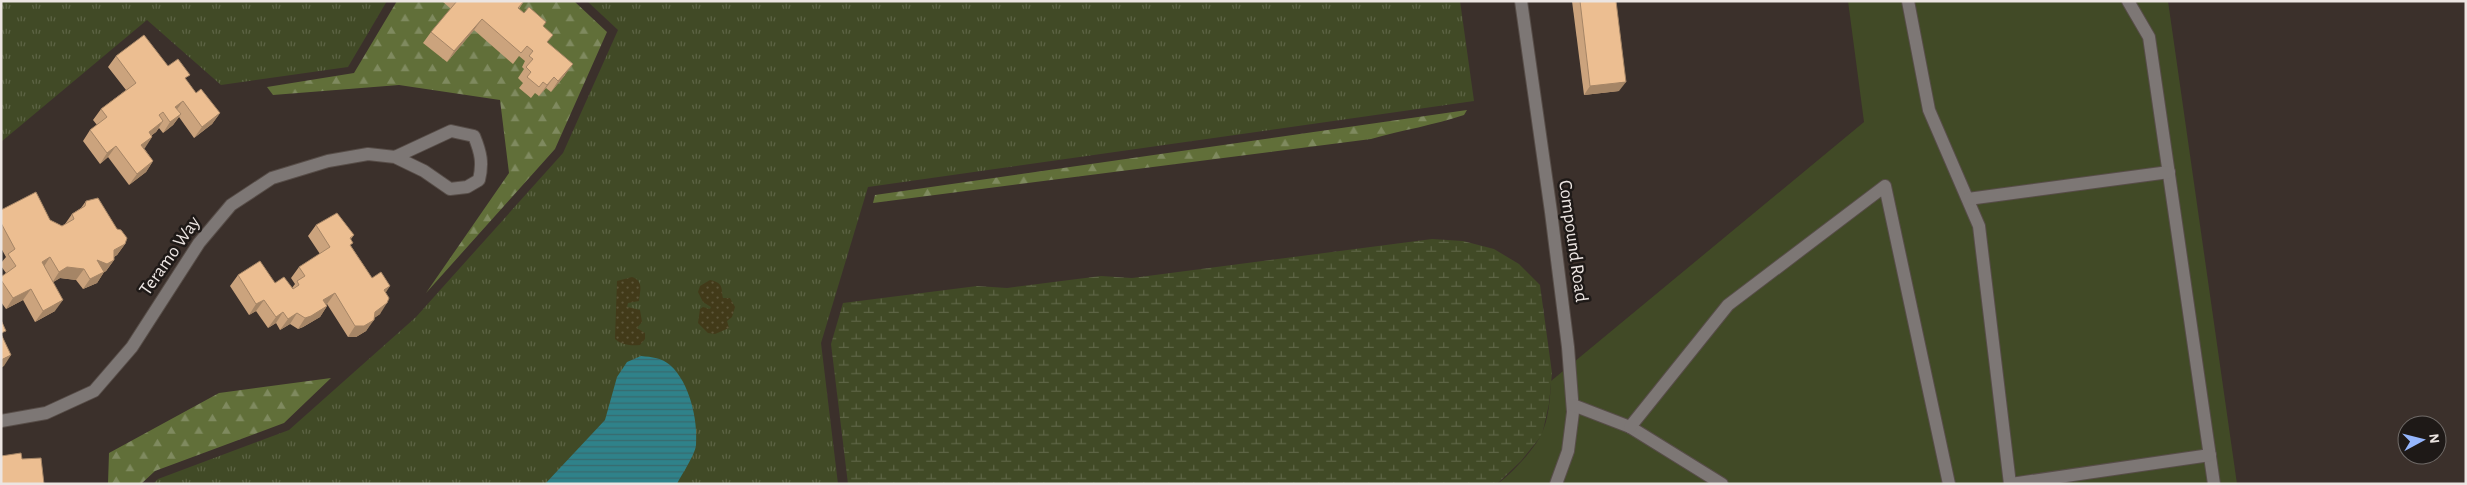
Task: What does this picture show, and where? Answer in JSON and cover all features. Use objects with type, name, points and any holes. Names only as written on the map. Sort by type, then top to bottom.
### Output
[{"type":"street","name":"Compound Road","points":[[1521,1],[1551,212],[1573,405],[1568,450],[1556,484]]},
{"type":"street","points":[[1908,1],[1929,110],[1979,226],[2011,484],[2210,454]]},
{"type":"street","points":[[2128,1],[2149,37],[2214,484]]},
{"type":"street","name":"Teramo Way","points":[[1,421],[46,414],[94,391],[132,347],[199,243],[231,205],[272,178],[328,161],[368,154],[395,157],[424,171],[450,189],[467,187],[479,180],[483,164],[481,151],[474,136],[451,131],[395,157]]},
{"type":"street","points":[[1968,199],[2169,172]]},
{"type":"street","points":[[1630,427],[1728,305],[1885,186],[1948,484]]},
{"type":"street","points":[[1573,405],[1630,427],[1722,484]]},
{"type":"green space","points":[[1,1],[387,1],[348,67],[221,85],[147,20],[1,142]]},
{"type":"green space","points":[[397,1],[574,1],[607,32],[555,149],[426,293],[509,173],[500,100],[399,85],[273,95],[267,87],[354,73]]},
{"type":"green space","points":[[587,1],[1460,1],[1474,101],[868,187],[821,343],[838,484],[153,484],[158,479],[289,430],[416,317],[563,153],[618,30]]},
{"type":"green space","points":[[1848,1],[2168,1],[2237,484],[1497,484],[1509,475],[1522,461],[1541,435],[1550,401],[1551,381],[1864,122]]},
{"type":"green space","points":[[1467,110],[1464,115],[1453,119],[1371,139],[873,203],[875,195]]},
{"type":"green space","points":[[1432,239],[1463,241],[1494,249],[1519,264],[1540,285],[1552,373],[1549,404],[1542,435],[1521,461],[1497,484],[848,484],[831,344],[843,303],[977,286],[1007,288],[1101,276],[1132,278]]},
{"type":"green space","points":[[331,378],[284,423],[155,471],[141,484],[108,484],[109,453],[219,393]]},
{"type":"sand","points":[[632,277],[640,284],[639,301],[628,303],[627,307],[640,310],[642,322],[637,328],[645,333],[645,339],[640,345],[627,345],[615,339],[617,281]]},
{"type":"sand","points":[[710,280],[720,284],[723,298],[730,298],[735,307],[732,317],[727,321],[729,328],[715,334],[708,333],[698,323],[700,309],[703,307],[710,309],[711,307],[703,302],[698,292],[700,286]]},
{"type":"water","points":[[641,356],[660,359],[670,365],[683,382],[691,402],[696,424],[696,445],[691,459],[677,484],[545,484],[605,420],[617,377],[627,362]]},
{"type":"building","points":[[457,1],[524,1],[518,8],[524,13],[529,7],[546,22],[543,26],[553,35],[547,42],[573,64],[558,81],[554,77],[547,85],[543,82],[539,87],[527,77],[531,72],[526,67],[533,59],[529,56],[533,51],[527,46],[521,53],[482,19],[454,51],[431,32]]},
{"type":"building","points":[[1580,1],[1616,1],[1626,82],[1590,86]]},
{"type":"building","points":[[144,35],[168,66],[178,59],[190,75],[185,78],[196,93],[201,89],[220,113],[202,127],[183,101],[175,107],[181,114],[170,122],[163,112],[159,115],[163,121],[149,132],[152,137],[141,145],[153,161],[137,174],[116,146],[107,153],[90,130],[107,117],[101,109],[136,83],[116,56]]},
{"type":"building","points":[[36,192],[50,220],[62,226],[74,219],[72,214],[85,206],[86,201],[98,198],[117,229],[121,230],[127,238],[125,244],[114,250],[114,260],[107,264],[97,260],[104,272],[90,279],[84,269],[67,267],[59,272],[50,257],[42,262],[63,300],[43,311],[31,289],[13,298],[1,280],[1,277],[16,266],[8,254],[15,249],[1,223],[1,210]]},
{"type":"building","points":[[337,213],[354,235],[350,238],[353,243],[350,245],[372,278],[381,272],[390,286],[384,290],[389,298],[387,303],[375,312],[374,320],[364,326],[355,326],[335,293],[323,300],[327,306],[305,318],[297,313],[288,319],[283,312],[276,317],[264,300],[256,304],[238,275],[260,261],[275,283],[284,277],[293,289],[299,285],[297,281],[305,276],[299,267],[330,247],[316,225]]},
{"type":"building","points":[[1,320],[6,331],[1,333]]},
{"type":"building","points":[[1,334],[11,355],[1,360]]},
{"type":"building","points":[[21,453],[22,459],[41,458],[44,484],[1,484],[1,456]]}]
